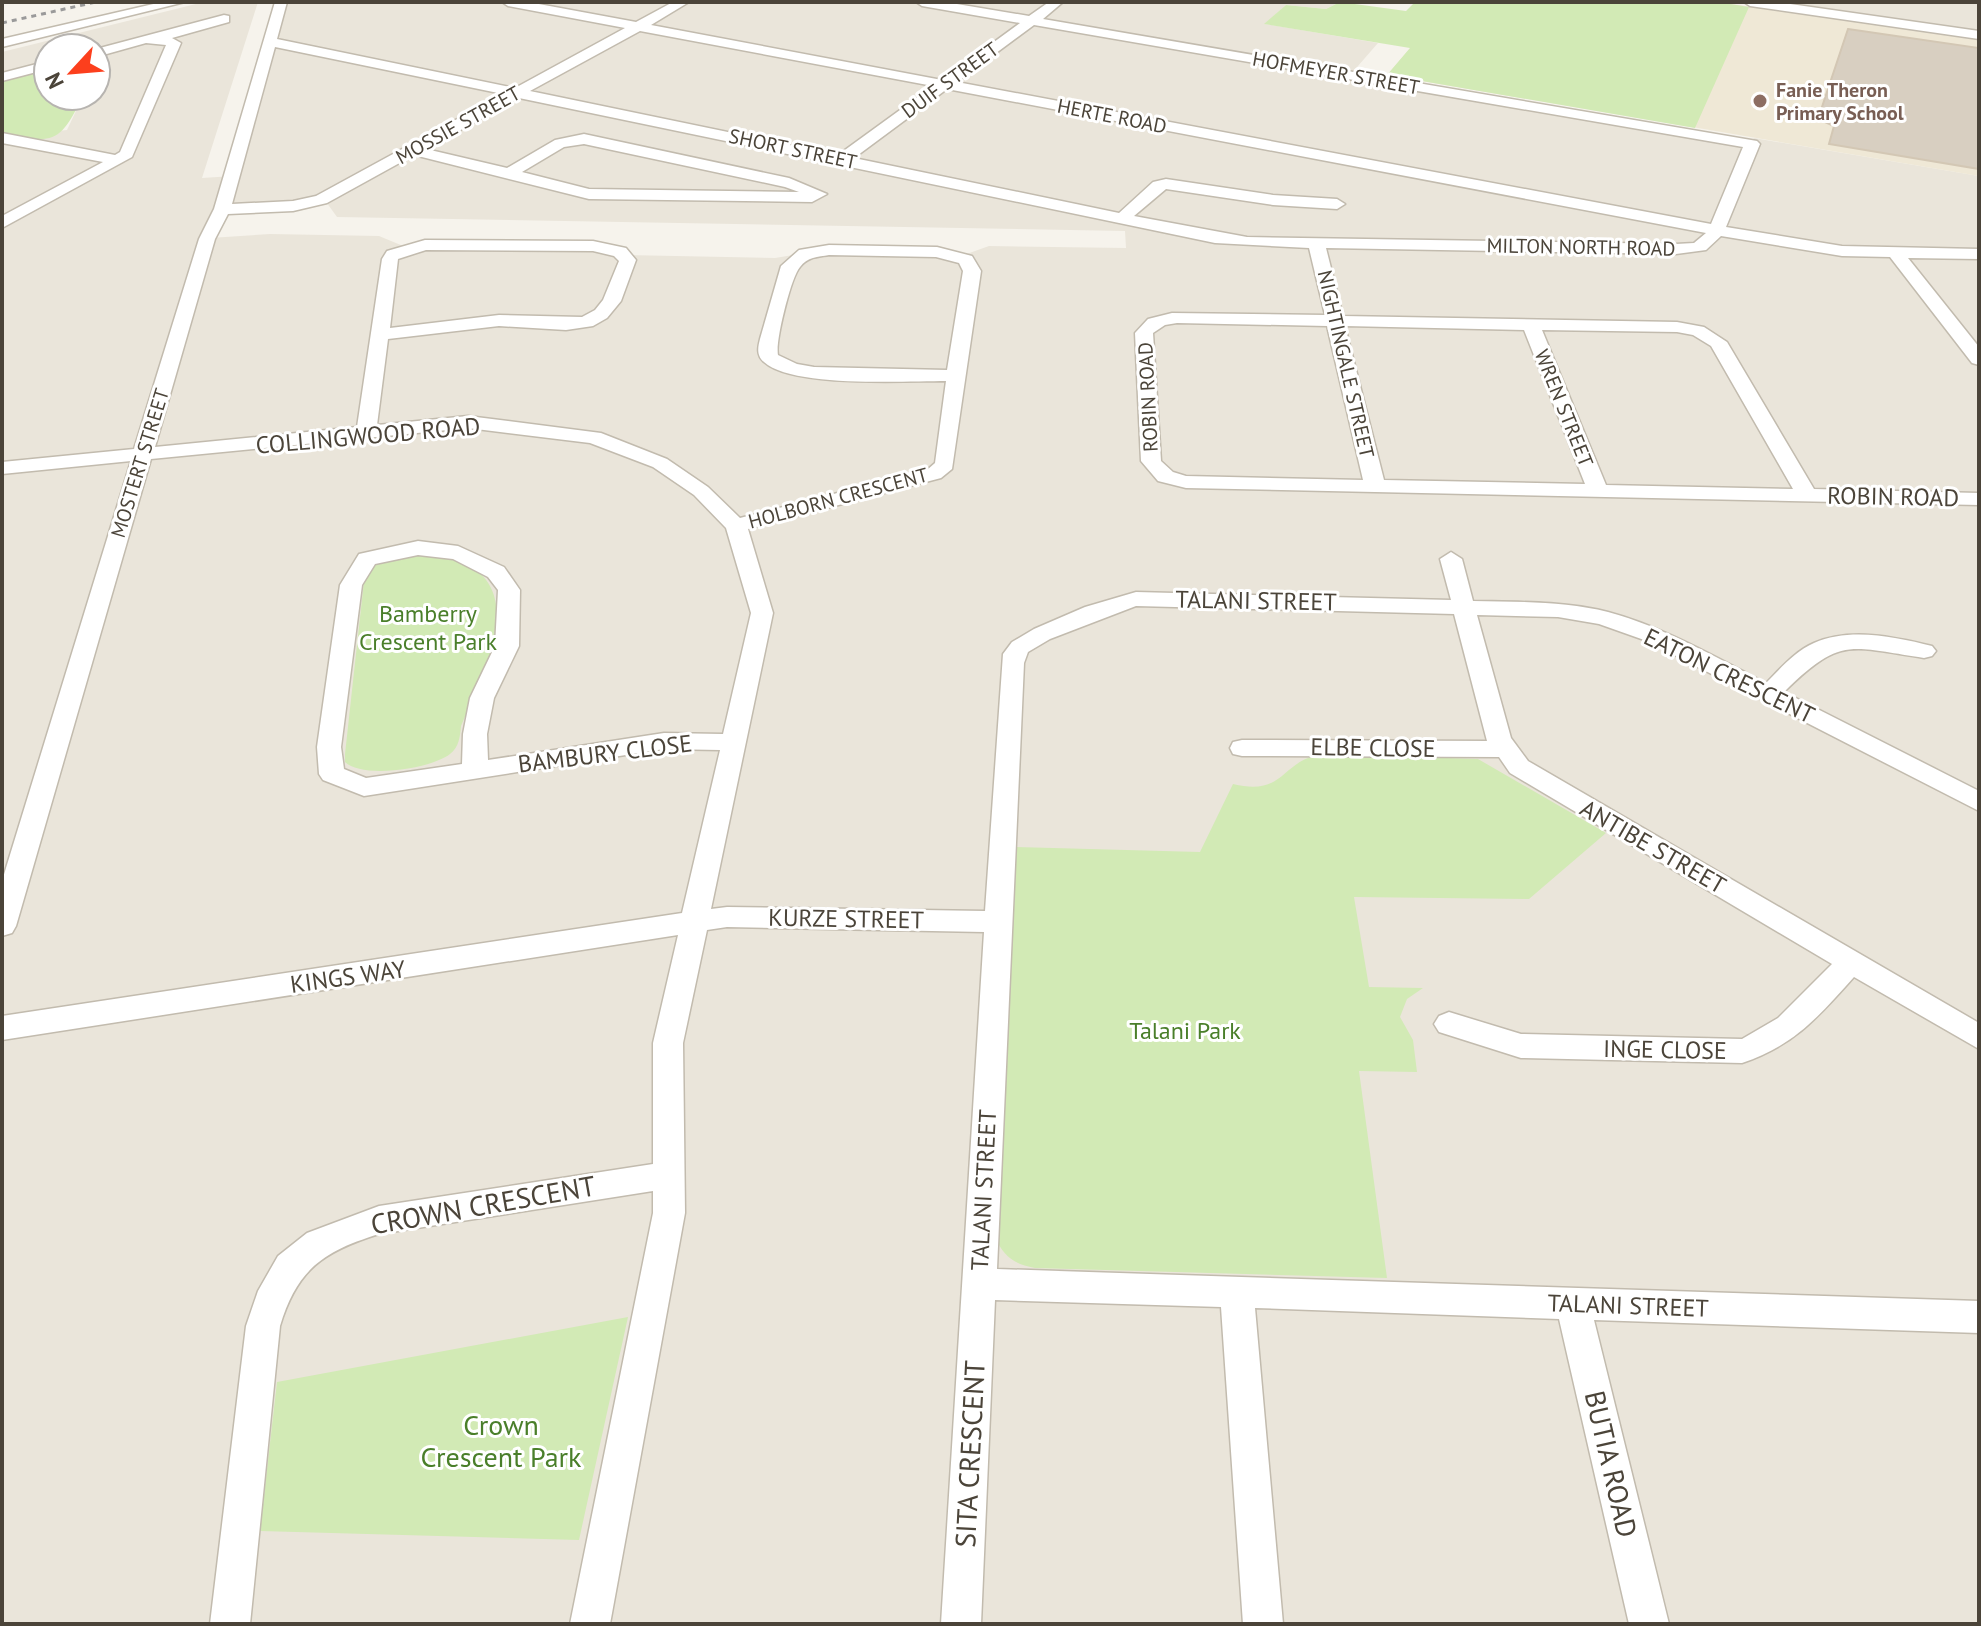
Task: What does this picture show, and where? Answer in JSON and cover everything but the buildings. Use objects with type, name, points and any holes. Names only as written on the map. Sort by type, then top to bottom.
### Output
[{"type":"street","points":[[2,43],[179,2]]},
{"type":"street","name":"MOSTERT STREET","points":[[2,926],[207,239],[222,209],[281,2]]},
{"type":"street","name":"HERTE ROAD","points":[[508,2],[1717,229]]},
{"type":"street","name":"MOSSIE STREET","points":[[222,209],[314,202],[683,2]]},
{"type":"street","name":"HOFMEYER STREET","points":[[922,2],[1752,144],[1717,229]]},
{"type":"street","name":"DUIF STREET","points":[[843,159],[1057,2]]},
{"type":"street","points":[[1750,2],[1804,6],[1979,35]]},
{"type":"street","points":[[112,49],[224,19]]},
{"type":"street","points":[[2,223],[118,160],[131,148],[174,45],[169,40],[149,39]]},
{"type":"street","name":"SHORT STREET","points":[[271,42],[1215,238],[1316,243]]},
{"type":"street","points":[[2,77],[32,69]]},
{"type":"street","points":[[2,138],[118,160]]},
{"type":"street","points":[[412,150],[589,194],[759,198],[812,197],[819,194],[789,183],[584,139],[560,143],[509,173]]},
{"type":"street","points":[[1122,219],[1159,185],[1166,184],[1273,200],[1337,204]]},
{"type":"street","points":[[1717,229],[1827,250],[1979,254]]},
{"type":"street","name":"MILTON NORTH ROAD","points":[[1316,243],[1676,249],[1707,245],[1717,229]]},
{"type":"street","name":"NIGHTINGALE STREET","points":[[1316,243],[1375,486]]},
{"type":"street","points":[[366,434],[379,335],[390,259],[408,248],[425,245],[593,246],[620,252],[628,260],[628,267],[607,306],[599,316],[586,321],[560,324],[516,320],[379,335]]},
{"type":"street","name":"HOLBORN CRESCENT","points":[[736,526],[934,474],[945,465],[972,271],[966,260],[937,252],[829,250],[805,254],[790,266],[767,351],[776,363],[814,373],[956,376]]},
{"type":"street","points":[[1895,252],[1979,359]]},
{"type":"street","name":"ROBIN ROAD","points":[[1807,495],[1718,342],[1698,331],[1677,327],[1177,318],[1159,320],[1144,333],[1151,461],[1166,478],[1186,482],[1979,499]]},
{"type":"street","name":"WREN STREET","points":[[1531,325],[1598,491]]},
{"type":"street","name":"COLLINGWOOD ROAD","points":[[2,468],[468,422],[594,437],[660,463],[701,491],[736,526],[762,613],[693,921]]},
{"type":"street","name":"BAMBURY CLOSE","points":[[475,771],[475,734],[482,698],[507,646],[509,590],[496,572],[458,553],[418,548],[367,559],[351,585],[329,747],[332,774],[364,787],[475,771],[664,741],[735,742]]},
{"type":"street","points":[[1451,559],[1503,749]]},
{"type":"street","name":"TALANI STREET","points":[[1463,606],[1136,599],[1113,605],[1025,644],[1013,656],[979,1284],[1979,1317]]},
{"type":"street","name":"EATON CRESCENT","points":[[1463,606],[1558,610],[1604,618],[1655,636],[1979,802]]},
{"type":"street","points":[[1768,694],[1820,649],[1832,645],[1855,643],[1924,651]]},
{"type":"street","name":"ELBE CLOSE","points":[[1242,748],[1503,749]]},
{"type":"street","name":"ANTIBE STREET","points":[[1503,749],[1530,775],[1979,1037]]},
{"type":"street","name":"KURZE STREET","points":[[693,921],[727,917],[998,922]]},
{"type":"street","points":[[590,1624],[669,1213],[668,1043],[693,921]]},
{"type":"street","name":"KINGS WAY","points":[[2,1028],[433,964],[693,921]]},
{"type":"street","name":"INGE CLOSE","points":[[1449,1024],[1521,1046],[1742,1051],[1757,1047],[1785,1031],[1851,962]]},
{"type":"street","name":"CROWN CRESCENT","points":[[230,1624],[263,1326],[270,1297],[298,1256],[316,1243],[379,1220],[670,1175]]},
{"type":"street","name":"SITA CRESCENT","points":[[961,1624],[979,1284]]},
{"type":"street","points":[[1237,1294],[1263,1624]]},
{"type":"street","name":"BUTIA ROAD","points":[[1573,1304],[1649,1624]]},
{"type":"shaded area","points":[[204,2],[258,2],[202,178],[233,176],[282,2],[1340,2],[1326,9],[1286,5],[1265,24],[1378,43],[1351,74],[1750,143],[1754,138],[1979,176],[1979,1624],[2,1624],[2,138],[67,130],[75,112],[112,112],[112,32],[83,32]],"holes":[[[324,199],[337,217],[1125,231],[1126,248],[989,246],[961,256],[817,251],[775,258],[625,255],[593,246],[408,248],[379,236],[270,234],[210,238],[223,209]]]},
{"type":"shaded area","name":"Fanie Theron Primary School","points":[[1450,2],[1718,2],[1979,40],[1979,176],[1387,75]]},
{"type":"shaded area","points":[[1747,2],[1979,2],[1979,35]]},
{"type":"shaded area","points":[[32,45],[32,70],[2,78],[2,52]]},
{"type":"green space","points":[[1340,2],[1406,11],[1415,2],[1718,2],[1749,7],[1695,128],[1387,75],[1410,48],[1264,24],[1286,5],[1326,9]]},
{"type":"green space","points":[[32,73],[32,112],[74,112],[68,124],[53,137],[33,139],[2,134],[2,81]]},
{"type":"green space","name":"Bamberry Crescent Park","points":[[411,553],[455,559],[481,574],[493,592],[497,613],[495,636],[453,751],[441,759],[413,768],[366,770],[345,762],[365,572],[372,563]]},
{"type":"green space","name":"Talani Park","points":[[1323,754],[1478,759],[1606,833],[1529,899],[1354,897],[1369,987],[1423,988],[1407,999],[1400,1017],[1413,1040],[1417,1072],[1359,1071],[1387,1278],[1035,1268],[1015,1262],[1002,1250],[995,1237],[1012,847],[1200,852],[1233,784],[1263,786],[1298,763]]},
{"type":"green space","name":"Crown Crescent Park","points":[[628,1317],[579,1540],[260,1531],[277,1382]]},
{"type":"railway","points":[[2,23],[96,2]]},
{"type":"place","name":"Fanie Theron Primary School","points":[[1760,101]]}]
